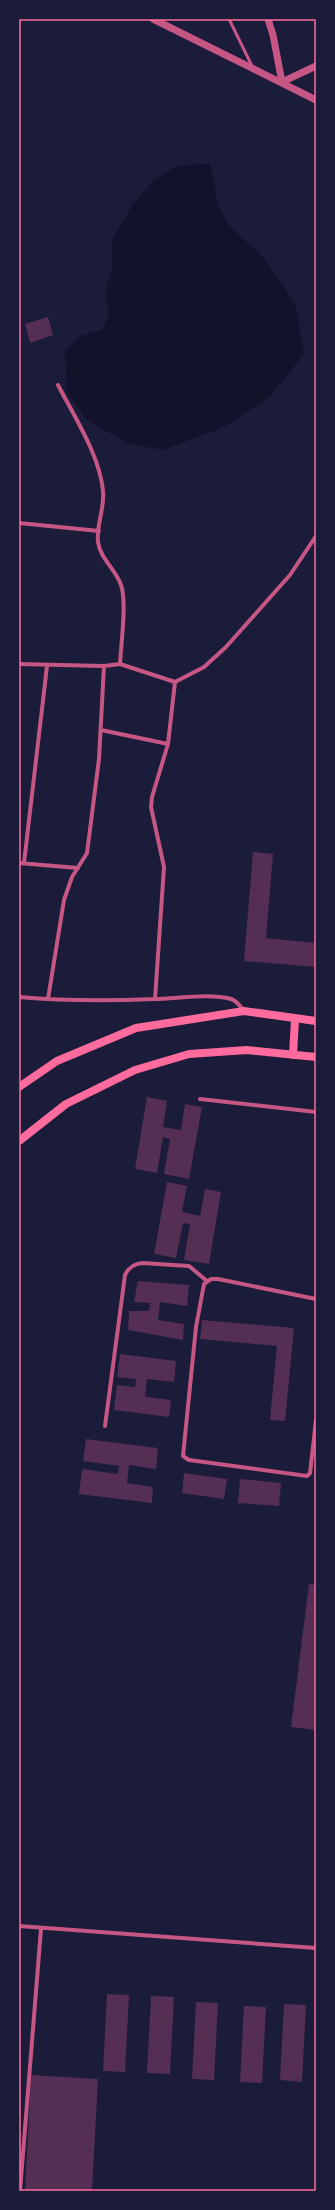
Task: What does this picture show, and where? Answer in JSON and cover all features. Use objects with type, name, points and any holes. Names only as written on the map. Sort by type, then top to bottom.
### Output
[{"type":"main road","points":[[19,1087],[57,1061],[136,1028],[244,1011],[295,1020],[316,1021]]},
{"type":"main road","points":[[293,1055],[295,1020]]},
{"type":"main road","points":[[19,1141],[66,1104],[135,1070],[190,1054],[248,1050],[316,1057]]},
{"type":"street","points":[[152,19],[316,100]]},
{"type":"street","points":[[268,19],[273,35],[282,82]]},
{"type":"street","points":[[282,82],[316,66]]},
{"type":"street","points":[[58,384],[99,471],[104,500],[98,540],[100,549],[118,579],[123,594],[120,664]]},
{"type":"street","points":[[19,523],[99,531]]},
{"type":"street","points":[[19,664],[47,666],[104,666],[120,664],[175,682],[204,667],[226,647],[290,575],[316,536]]},
{"type":"street","points":[[24,864],[47,666]]},
{"type":"street","points":[[48,1000],[64,900],[78,868],[87,853],[99,759],[104,666]]},
{"type":"street","points":[[155,999],[164,867],[151,807],[152,797],[168,744],[175,682]]},
{"type":"street","points":[[101,730],[168,744]]},
{"type":"street","points":[[19,863],[78,868]]},
{"type":"street","points":[[19,997],[48,1000],[215,997],[230,999],[237,1002],[244,1011]]},
{"type":"street","points":[[200,1099],[316,1112]]},
{"type":"street","points":[[105,1426],[125,1275],[127,1270],[135,1264],[142,1263],[190,1266],[207,1281]]},
{"type":"street","points":[[316,1299],[218,1279],[207,1281],[202,1289],[196,1327],[182,1452],[185,1459],[307,1476],[310,1473],[316,1420]]},
{"type":"street","points":[[19,1926],[41,1929],[316,1948]]},
{"type":"street","points":[[20,2191],[41,1929]]},
{"type":"lane","points":[[229,19],[253,68]]},
{"type":"shaded area","points":[[210,164],[218,205],[230,227],[263,257],[295,303],[304,354],[270,396],[224,427],[163,450],[127,443],[86,419],[67,392],[65,352],[81,336],[102,330],[109,315],[105,290],[112,269],[112,240],[133,204],[154,180],[177,166]]},
{"type":"building","points":[[48,317],[53,335],[30,343],[25,324]]},
{"type":"building","points":[[253,852],[273,854],[266,938],[316,943],[316,967],[244,961]]},
{"type":"building","points":[[147,1097],[167,1101],[163,1127],[181,1130],[185,1104],[202,1107],[189,1179],[164,1174],[170,1139],[163,1137],[157,1173],[135,1169]]},
{"type":"building","points":[[167,1182],[187,1186],[182,1212],[200,1216],[205,1189],[221,1192],[209,1264],[184,1260],[190,1224],[183,1223],[176,1258],[154,1254]]},
{"type":"building","points":[[138,1281],[189,1285],[187,1306],[160,1302],[158,1320],[184,1324],[183,1340],[128,1330],[129,1311],[149,1311],[150,1303],[134,1302]]},
{"type":"building","points":[[202,1320],[294,1328],[285,1421],[270,1420],[277,1346],[200,1339]]},
{"type":"building","points":[[120,1354],[176,1361],[174,1382],[147,1379],[145,1397],[171,1400],[169,1417],[114,1410],[117,1385],[135,1387],[136,1379],[117,1377]]},
{"type":"building","points":[[86,1439],[158,1448],[156,1469],[129,1465],[127,1483],[153,1487],[152,1503],[79,1494],[82,1469],[118,1474],[119,1466],[83,1461]]},
{"type":"building","points":[[184,1473],[227,1479],[224,1499],[182,1493]]},
{"type":"building","points":[[240,1479],[281,1483],[279,1506],[238,1503]]},
{"type":"building","points":[[309,1584],[316,1585],[316,1730],[291,1727]]},
{"type":"building","points":[[107,1994],[129,1995],[125,2072],[103,2071]]},
{"type":"building","points":[[151,1996],[174,1997],[170,2074],[147,2073]]},
{"type":"building","points":[[196,2002],[218,2003],[214,2080],[192,2079]]},
{"type":"building","points":[[284,2004],[306,2005],[302,2082],[280,2080]]},
{"type":"building","points":[[244,2006],[266,2007],[262,2083],[240,2082]]},
{"type":"building","points":[[31,2075],[98,2079],[92,2191],[25,2191]]}]
